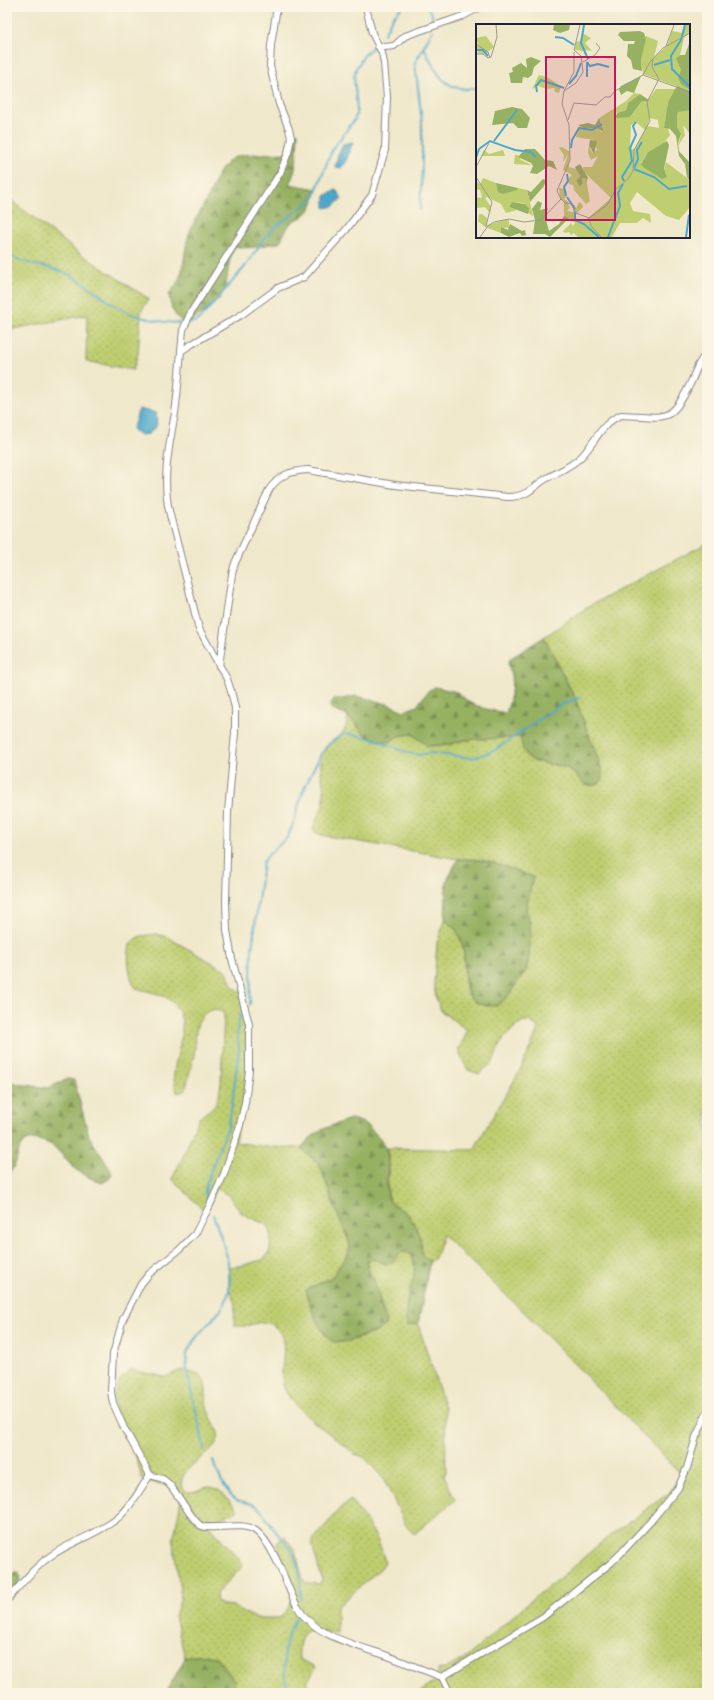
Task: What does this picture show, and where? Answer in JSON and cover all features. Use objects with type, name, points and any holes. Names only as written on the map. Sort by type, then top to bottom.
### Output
[{"type":"street","points":[[277,7],[271,46],[270,66],[279,104],[290,132],[288,153],[280,173],[191,312],[183,330],[177,394],[166,469],[168,503],[199,629],[232,691],[236,718],[228,812],[226,902],[227,930],[232,959],[249,1024],[249,1070],[245,1103],[239,1129],[224,1174],[210,1205],[194,1234],[179,1250],[149,1274],[141,1284],[123,1319],[112,1354],[111,1392],[113,1403],[124,1428],[150,1475],[163,1479],[169,1484],[199,1525],[208,1528],[241,1527],[256,1531],[265,1542],[280,1568],[297,1606],[309,1621],[328,1633],[350,1643],[442,1677],[450,1693]]},
{"type":"street","points":[[181,351],[241,315],[284,285],[304,276],[346,230],[372,195],[383,156],[386,136],[387,97],[382,53],[372,33],[366,7]]},
{"type":"street","points":[[378,46],[394,46],[405,36],[464,16],[480,7]]},
{"type":"street","points":[[219,666],[232,574],[235,563],[269,490],[274,482],[283,475],[293,471],[308,470],[395,485],[508,497],[518,496],[526,493],[575,462],[581,457],[605,426],[615,417],[621,415],[660,417],[671,413],[682,400],[701,359],[707,353]]},
{"type":"street","points":[[442,1677],[543,1617],[612,1562],[660,1511],[678,1488],[687,1468],[696,1437],[707,1413]]},
{"type":"street","points":[[7,1600],[34,1570],[52,1554],[101,1529],[119,1517],[150,1475]]},
{"type":"green space","points":[[298,132],[296,166],[289,184],[317,189],[314,201],[310,208],[302,217],[292,222],[279,243],[252,248],[235,246],[230,260],[224,291],[216,303],[185,324],[175,314],[170,302],[169,293],[178,282],[184,263],[190,231],[220,172],[228,162],[237,156],[285,153],[292,136]]},
{"type":"green space","points":[[7,200],[12,201],[79,253],[149,299],[141,311],[138,354],[133,370],[86,361],[87,315],[7,330]]},
{"type":"green space","points":[[707,543],[707,1693],[418,1693],[439,1679],[438,1670],[451,1666],[466,1658],[524,1606],[604,1540],[669,1493],[681,1474],[526,1314],[443,1235],[435,1258],[430,1261],[425,1259],[422,1254],[420,1237],[409,1215],[390,1202],[388,1195],[389,1161],[386,1148],[474,1150],[518,1074],[525,1059],[538,1027],[529,1021],[523,1021],[513,1029],[501,1042],[493,1062],[479,1074],[468,1070],[459,1053],[459,1047],[467,1030],[442,1012],[436,999],[434,985],[437,943],[445,920],[455,929],[460,939],[463,950],[465,984],[468,994],[477,1003],[486,1006],[509,995],[527,969],[530,923],[526,908],[533,877],[505,867],[478,860],[458,859],[321,835],[313,831],[315,822],[324,803],[321,757],[326,747],[344,730],[347,724],[348,716],[363,733],[371,738],[390,742],[398,736],[412,734],[429,746],[451,744],[465,740],[521,737],[534,762],[560,766],[573,772],[585,784],[599,784],[602,770],[575,698],[544,637],[589,606]]},
{"type":"green space","points":[[544,637],[575,698],[602,770],[602,779],[599,784],[588,785],[566,768],[540,763],[531,759],[526,755],[521,737],[465,740],[451,744],[428,746],[412,734],[398,736],[390,742],[371,738],[363,733],[348,716],[331,709],[331,703],[335,698],[337,700],[356,696],[388,704],[404,711],[417,706],[428,691],[435,687],[457,692],[470,703],[486,709],[506,713],[512,688],[508,663],[511,658]]},
{"type":"green space","points":[[458,859],[487,862],[533,877],[526,909],[530,923],[531,937],[527,969],[509,995],[497,1006],[481,1004],[476,1002],[470,996],[465,976],[464,951],[461,939],[455,929],[445,920],[446,882]]},
{"type":"green space","points":[[156,934],[167,937],[227,971],[232,986],[241,992],[250,1066],[235,1142],[267,1147],[301,1148],[317,1162],[321,1168],[350,1247],[348,1254],[332,1277],[313,1287],[307,1297],[316,1320],[328,1338],[339,1342],[356,1339],[379,1331],[384,1326],[386,1320],[374,1280],[367,1268],[367,1261],[373,1259],[386,1264],[401,1252],[408,1252],[412,1258],[415,1268],[406,1304],[407,1326],[418,1324],[445,1408],[446,1473],[444,1475],[455,1500],[414,1534],[407,1527],[383,1478],[364,1457],[354,1454],[308,1417],[291,1400],[282,1382],[284,1348],[280,1332],[274,1326],[264,1322],[245,1326],[234,1325],[235,1304],[229,1288],[229,1267],[240,1266],[262,1260],[268,1255],[270,1250],[270,1229],[267,1225],[241,1213],[230,1196],[216,1188],[206,1212],[172,1179],[182,1159],[198,1119],[214,1106],[219,1096],[221,1083],[224,1014],[221,1011],[210,1010],[201,1017],[197,1025],[194,1055],[185,1091],[177,1093],[174,1076],[182,1036],[181,1017],[178,1009],[168,999],[136,988],[131,979],[128,958],[130,946],[134,940],[146,935]]},
{"type":"green space","points":[[68,1079],[74,1080],[89,1136],[110,1169],[112,1175],[109,1179],[102,1183],[95,1180],[75,1169],[55,1147],[32,1139],[23,1143],[19,1150],[14,1167],[7,1174],[7,1080],[18,1084],[48,1088]]},
{"type":"green space","points":[[350,1119],[357,1120],[366,1125],[382,1142],[388,1159],[387,1192],[390,1202],[409,1215],[420,1237],[422,1254],[430,1261],[418,1324],[407,1326],[407,1304],[415,1269],[412,1258],[408,1252],[401,1252],[393,1262],[386,1264],[373,1259],[367,1261],[369,1271],[378,1291],[385,1318],[384,1327],[378,1331],[350,1340],[336,1342],[328,1338],[324,1333],[312,1310],[306,1290],[332,1277],[348,1254],[350,1247],[349,1241],[335,1208],[321,1168],[317,1162],[301,1148],[318,1132]]},
{"type":"green space","points":[[131,1370],[165,1377],[181,1370],[201,1376],[204,1380],[206,1388],[206,1401],[210,1416],[217,1429],[218,1439],[208,1452],[187,1470],[183,1477],[182,1483],[185,1491],[188,1492],[209,1487],[214,1488],[223,1493],[238,1510],[208,1524],[244,1565],[216,1594],[217,1602],[223,1605],[233,1606],[256,1618],[280,1618],[289,1607],[295,1595],[277,1543],[284,1536],[295,1550],[303,1579],[306,1583],[320,1584],[322,1579],[312,1545],[313,1540],[341,1507],[351,1500],[362,1514],[376,1537],[385,1562],[381,1568],[337,1607],[337,1634],[312,1630],[304,1634],[300,1642],[299,1659],[316,1667],[306,1684],[318,1693],[226,1693],[233,1686],[235,1681],[216,1657],[197,1655],[185,1658],[175,1616],[181,1597],[173,1542],[182,1495],[172,1487],[142,1480],[133,1445],[116,1414],[114,1396],[120,1380]]},
{"type":"green space","points":[[18,1572],[20,1579],[19,1583],[7,1599],[7,1576]]},
{"type":"green space","points":[[197,1655],[216,1657],[235,1681],[233,1686],[226,1693],[166,1693],[185,1658]]},
{"type":"water","points":[[353,142],[346,161],[340,168],[335,167],[338,154],[343,144]]},
{"type":"water","points":[[336,190],[342,198],[334,206],[325,208],[325,196]]},
{"type":"water","points":[[139,409],[156,413],[157,425],[149,434],[141,435],[132,430]]},
{"type":"waterway","points":[[384,34],[393,17],[402,7]]},
{"type":"waterway","points":[[427,7],[432,14],[432,19]]},
{"type":"waterway","points":[[420,210],[422,122],[415,63],[433,30]]},
{"type":"waterway","points":[[188,323],[198,321],[244,268],[263,240],[274,228],[305,205],[314,196],[332,150],[355,119],[357,109],[354,77],[356,69],[364,55],[376,44]]},
{"type":"waterway","points":[[424,48],[437,73],[449,84],[456,88],[476,88]]},
{"type":"waterway","points":[[7,254],[21,261],[68,274],[127,312],[152,320],[180,323]]},
{"type":"waterway","points":[[250,1005],[252,949],[263,862],[270,853],[287,838],[302,794],[321,754],[328,745],[344,734],[377,740],[408,753],[419,755],[430,753],[473,758],[495,750],[560,705],[581,697]]},
{"type":"waterway","points":[[208,1205],[205,1191],[207,1181],[228,1127],[232,1105],[239,1049],[237,1031],[240,1014]]},
{"type":"waterway","points":[[204,1450],[186,1359],[193,1342],[220,1311],[226,1301],[229,1289],[230,1276],[228,1263],[213,1215]]},
{"type":"waterway","points":[[213,1460],[222,1481],[232,1496],[238,1500],[254,1505],[263,1512],[273,1528],[288,1545],[296,1559],[298,1566],[301,1599]]},
{"type":"waterway","points":[[288,1693],[285,1680],[284,1658],[286,1643],[298,1611]]}]
